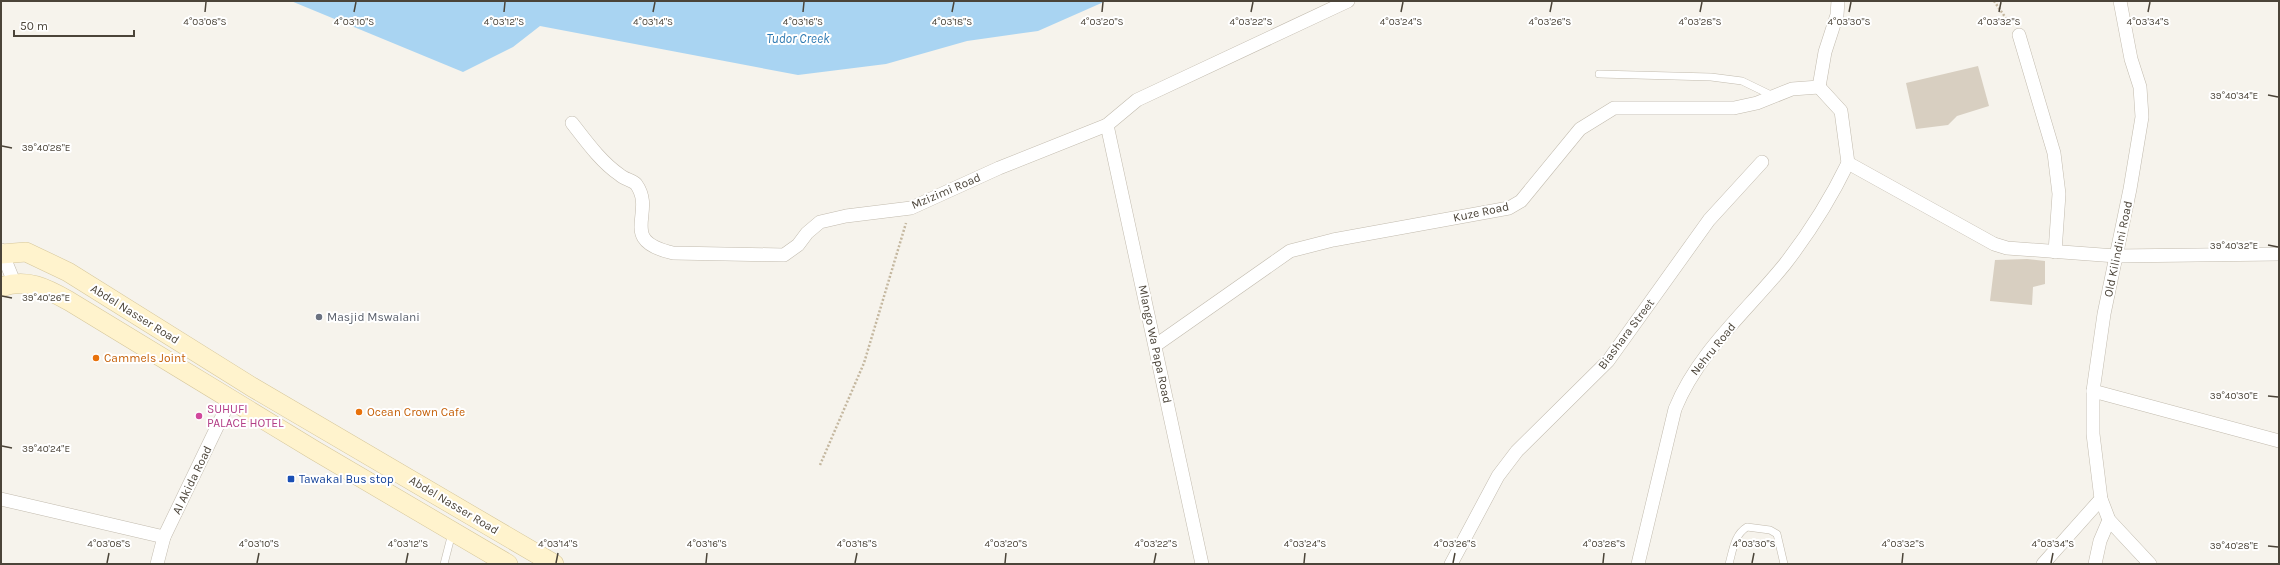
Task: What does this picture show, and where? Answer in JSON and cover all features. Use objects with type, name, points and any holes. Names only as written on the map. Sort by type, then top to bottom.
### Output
[{"type":"main road","name":"Abdel Nasser Road","points":[[2,253],[26,252],[68,272],[252,386],[554,564]]},
{"type":"main road","name":"Abdel Nasser Road","points":[[8,284],[46,289],[60,296],[231,398],[314,450],[508,564]]},
{"type":"main road","points":[[480,548],[495,530]]},
{"type":"street","name":"Mzizimi Road","points":[[572,123],[598,155],[620,176],[635,184],[641,196],[641,234],[649,244],[660,250],[704,255],[784,255],[798,245],[807,233],[820,222],[846,216],[911,208],[999,168],[1107,125],[1137,100],[1348,1]]},
{"type":"street","points":[[1838,1],[1837,15],[1825,52],[1819,87],[1841,111],[1848,163],[1994,244],[2055,252],[2116,256],[2279,254]]},
{"type":"street","name":"Old Kilindini Road","points":[[2109,520],[2102,499],[2093,434],[2093,391],[2104,314],[2142,117],[2140,87],[2131,59],[2120,1]]},
{"type":"street","points":[[2019,35],[2054,153],[2059,194],[2055,252]]},
{"type":"street","name":"Kuze Road","points":[[1156,345],[1290,251],[1333,240],[1509,208],[1521,201],[1580,129],[1614,108],[1734,108],[1757,104],[1792,89],[1819,87]]},
{"type":"street","name":"Mlango Wa Papa Road","points":[[1107,125],[1156,345],[1202,564]]},
{"type":"street","name":"Biashara Street","points":[[1451,564],[1498,476],[1517,451],[1608,361],[1709,220],[1762,162]]},
{"type":"street","name":"Nehru Road","points":[[1638,564],[1675,409],[1683,388],[1699,364],[1786,263],[1834,192],[1848,163]]},
{"type":"street","points":[[2,253],[8,284]]},
{"type":"street","points":[[2093,391],[2279,441]]},
{"type":"street","name":"Al Akida Road","points":[[156,564],[164,537],[231,398]]},
{"type":"street","points":[[1,499],[164,537]]},
{"type":"street","points":[[2043,564],[2102,499]]},
{"type":"street","points":[[2094,564],[2100,541],[2109,520],[2150,564]]},
{"type":"lane","points":[[1599,74],[1712,77],[1742,81],[1773,96]]},
{"type":"lane","points":[[1729,564],[1736,540],[1741,531],[1747,527],[1770,530],[1777,534],[1784,564]]},
{"type":"lane","points":[[444,564],[452,532]]},
{"type":"path","points":[[1994,1],[2019,35]]},
{"type":"path","points":[[820,465],[864,363],[911,208]]},
{"type":"water","name":"Tudor Creek","points":[[291,1],[1106,1],[1038,31],[967,41],[886,64],[798,75],[540,26],[513,47],[463,72]]},
{"type":"building","points":[[1978,66],[1989,106],[1957,116],[1948,125],[1916,129],[1906,83]]},
{"type":"building","points":[[2027,259],[2045,261],[2045,284],[2033,287],[2032,305],[1990,301],[1995,260]]},
{"type":"place","name":"Masjid Mswalani","points":[[319,317]]},
{"type":"place","name":"Cammels Joint","points":[[96,358]]},
{"type":"place","name":"Ocean Crown Cafe","points":[[359,412]]},
{"type":"place","name":"SUHUFI PALACE HOTEL","points":[[199,416]]},
{"type":"place","name":"Tawakal Bus stop","points":[[291,479]]}]
